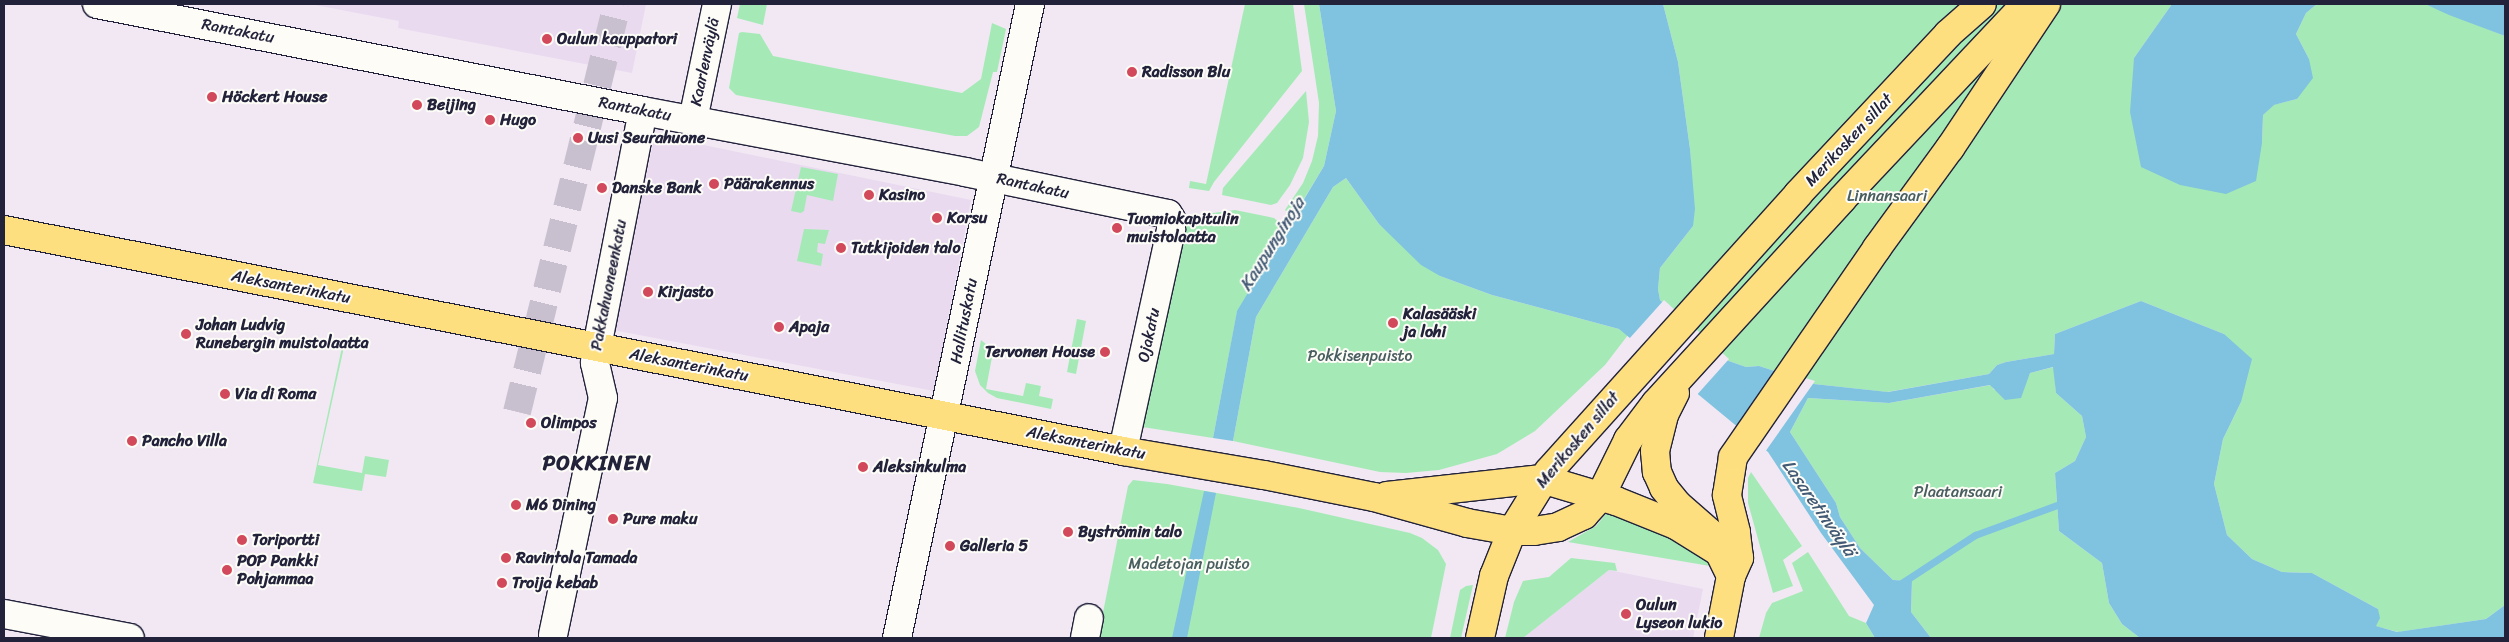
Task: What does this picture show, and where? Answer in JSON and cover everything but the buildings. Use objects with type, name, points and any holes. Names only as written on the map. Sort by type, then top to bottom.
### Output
[{"type":"main road","name":"Merikosken sillat","points":[[1480,638],[1494,576],[1512,531],[1542,479],[1627,382],[1941,41],[1982,4]]},
{"type":"main road","points":[[1512,531],[1534,531],[1558,527],[1584,515],[1600,497],[1628,440],[1660,409],[1687,369],[1843,198],[2026,4]]},
{"type":"main road","points":[[1726,564],[1739,558],[1736,532],[1728,495],[1733,457],[1877,248],[1950,148],[2046,4]]},
{"type":"main road","name":"Aleksanterinkatu","points":[[4,230],[1122,451],[1264,475],[1374,497],[1467,523],[1512,531]]},
{"type":"main road","points":[[1660,409],[1655,451],[1657,472],[1664,488],[1678,505],[1710,533],[1726,564],[1719,638]]},
{"type":"main road","points":[[1542,479],[1600,497],[1676,525],[1726,564]]},
{"type":"main road","name":"Aleksanterinkatu","points":[[1374,497],[1542,479]]},
{"type":"street","name":"Rantakatu","points":[[97,4],[993,178],[1161,212],[1171,219]]},
{"type":"street","name":"Kaarlenväylä","points":[[693,120],[718,4]]},
{"type":"street","name":"Hallituskatu","points":[[898,638],[1030,4]]},
{"type":"street","name":"Pakkahuoneenkatu","points":[[553,635],[603,398],[595,363],[597,347],[643,111]]},
{"type":"street","name":"Ojakatu","points":[[1122,451],[1171,230],[1171,219]]},
{"type":"street","points":[[4,614],[130,638]]},
{"type":"shaded area","name":"Oulun kauppatori","points":[[310,4],[646,4],[632,73],[398,28],[399,21]]},
{"type":"shaded area","points":[[655,135],[971,200],[934,391],[613,330]]},
{"type":"shaded area","name":"Oulun Lyseon lukio","points":[[1609,570],[1703,589],[1693,638],[1523,638]]},
{"type":"green space","points":[[740,4],[767,4],[763,25],[737,18]]},
{"type":"green space","points":[[1245,4],[1293,4],[1302,71],[1214,182],[1209,191],[1189,188],[1190,181],[1206,184]]},
{"type":"green space","points":[[1304,4],[1319,4],[1336,111],[1324,166],[1293,217],[1285,210],[1303,183],[1312,161],[1318,136],[1319,103]]},
{"type":"green space","name":"Linnansaari","points":[[1663,4],[2172,4],[2134,58],[2262,143],[2263,115],[2273,105],[2297,99],[2309,59],[2296,34],[2306,13],[2317,4],[2425,4],[2505,36],[2505,605],[2486,619],[2398,632],[2375,626],[2378,609],[2312,573],[2282,572],[2252,559],[2227,535],[2214,484],[2223,439],[2241,402],[2224,334],[2141,301],[2055,334],[2054,354],[2006,362],[1997,365],[1989,374],[1887,392],[1814,384],[1759,366],[1746,367],[1726,360],[1660,300],[1658,289],[1660,268],[1693,226],[1690,149],[1678,62]]},
{"type":"green space","points":[[992,23],[1006,29],[997,72],[993,72],[979,127],[967,136],[955,136],[736,95],[729,88],[739,33],[742,32],[760,34],[773,56],[962,93],[981,79]]},
{"type":"green space","points":[[1306,91],[1309,122],[1303,158],[1290,185],[1277,203],[1271,205],[1222,195],[1223,188]]},
{"type":"green space","points":[[801,167],[838,174],[833,201],[807,195],[804,211],[801,213],[791,211]]},
{"type":"green space","name":"Pokkisenpuisto","points":[[1346,178],[1379,224],[1440,276],[1492,295],[1619,329],[1628,335],[1605,365],[1535,431],[1497,454],[1439,470],[1406,473],[1380,472],[1233,441],[1256,317],[1333,187]]},
{"type":"green space","points":[[1235,210],[1274,218],[1287,229],[1237,312],[1213,438],[1136,426],[1181,221],[1191,216]]},
{"type":"green space","points":[[804,229],[829,230],[825,244],[818,243],[817,252],[823,254],[821,266],[797,261]]},
{"type":"green space","points":[[1077,319],[1086,321],[1076,374],[1067,372]]},
{"type":"green space","points":[[981,340],[987,345],[985,356],[992,357],[986,389],[1023,396],[1026,383],[1041,386],[1039,396],[1053,399],[1051,409],[997,398],[988,393],[980,385],[975,371]]},
{"type":"green space","points":[[342,347],[344,347],[318,465],[362,473],[365,456],[389,460],[386,477],[365,474],[362,491],[313,483]]},
{"type":"green space","name":"Plaatansaari","points":[[2054,367],[2056,393],[2082,416],[2086,437],[2075,461],[2055,473],[2059,531],[2102,563],[2109,603],[2122,624],[2140,638],[1931,638],[1911,612],[1912,581],[1893,580],[1860,548],[1840,517],[1836,503],[1790,432],[1808,398],[1889,403],[1991,385],[1994,390],[2025,384],[2030,373]]},
{"type":"green space","points":[[1751,472],[1802,546],[1783,560],[1793,586],[1773,593],[1748,503],[1748,478]]},
{"type":"green space","name":"Madetojan puisto","points":[[1133,480],[1167,484],[1299,508],[1410,533],[1422,538],[1438,550],[1446,564],[1431,638],[1098,638],[1128,486]]},
{"type":"green space","points":[[1609,510],[1691,548],[1700,554],[1710,566],[1568,542],[1596,526]]},
{"type":"green space","points":[[1808,552],[1849,616],[1866,623],[1875,638],[1759,638],[1766,613],[1772,603],[1803,591],[1792,563]]},
{"type":"green space","points":[[1571,558],[1615,563],[1617,571],[1609,570],[1523,638],[1505,638],[1514,602],[1523,581],[1549,577]]},
{"type":"green space","points":[[1473,585],[1461,638],[1450,638],[1460,590],[1466,586]]},
{"type":"water","name":"Lasaretinväylä","points":[[1319,4],[1663,4],[1678,62],[1690,149],[1695,209],[1693,226],[1660,268],[1658,289],[1660,300],[1726,360],[1746,367],[1759,366],[1814,384],[1888,392],[1989,374],[1997,365],[2006,362],[2054,354],[2055,334],[2141,301],[2224,334],[2252,359],[2241,402],[2223,439],[2214,484],[2227,535],[2252,559],[2282,572],[2312,573],[2378,609],[2380,618],[2376,626],[2397,632],[2486,619],[2505,605],[2505,638],[2140,638],[2122,624],[2109,603],[2102,563],[2059,531],[2055,473],[2075,461],[2086,437],[2082,416],[2056,393],[2053,367],[2030,373],[2021,398],[2005,400],[1990,385],[1889,403],[1808,398],[1790,432],[1836,503],[1840,517],[1860,548],[1893,580],[1912,581],[1911,612],[1931,638],[1875,638],[1866,623],[1874,605],[1821,533],[1768,452],[1619,329],[1492,295],[1440,276],[1421,265],[1379,224],[1346,178],[1333,187],[1256,317],[1233,441],[1213,438],[1237,311],[1324,166],[1336,111]]},
{"type":"water","points":[[2172,4],[2317,4],[2306,13],[2296,34],[2309,59],[2313,78],[2297,99],[2274,105],[2263,115],[2262,143],[2256,181],[2226,194],[2180,185],[2141,167],[2130,112],[2134,58]]},
{"type":"water","points":[[2425,4],[2505,4],[2505,36],[2449,15]]},
{"type":"water","points":[[1204,491],[1216,493],[1187,638],[1172,638]]},
{"type":"pier","points":[[1664,300],[1729,359],[1695,397],[1629,339]]},
{"type":"pier","points":[[1777,369],[1815,381],[1765,452],[1735,429]]},
{"type":"waterway","points":[[1900,584],[1975,535],[2057,505]]},
{"type":"tunnel","points":[[517,412],[617,4]]},
{"type":"place","name":"Oulun kauppatori","points":[[547,39]]},
{"type":"place","name":"Radisson Blu","points":[[1132,72]]},
{"type":"place","name":"Höckert House","points":[[212,97]]},
{"type":"place","name":"Beijing","points":[[417,105]]},
{"type":"place","name":"Hugo","points":[[490,120]]},
{"type":"place","name":"Uusi Seurahuone","points":[[578,138]]},
{"type":"place","name":"Päärakennus","points":[[714,184]]},
{"type":"place","name":"Danske Bank","points":[[602,188]]},
{"type":"place","name":"Kasino","points":[[869,195]]},
{"type":"place","name":"Korsu","points":[[937,218]]},
{"type":"place","name":"Tuomiokapitulin muistolaatta","points":[[1117,228]]},
{"type":"place","name":"Tutkijoiden talo","points":[[841,248]]},
{"type":"place","name":"Kirjasto","points":[[648,292]]},
{"type":"place","name":"Kalasääski ja lohi","points":[[1393,323]]},
{"type":"place","name":"Apaja","points":[[779,327]]},
{"type":"place","name":"Johan Ludvig Runebergin muistolaatta","points":[[186,334]]},
{"type":"place","name":"Tervonen House","points":[[1105,352]]},
{"type":"place","name":"Via di Roma","points":[[225,394]]},
{"type":"place","name":"Olimpos","points":[[531,423]]},
{"type":"place","name":"Pancho Villa","points":[[132,441]]},
{"type":"place","name":"Aleksinkulma","points":[[863,467]]},
{"type":"place","name":"M6 Dining","points":[[516,505]]},
{"type":"place","name":"Pure maku","points":[[613,519]]},
{"type":"place","name":"Byströmin talo","points":[[1068,532]]},
{"type":"place","name":"Toriportti","points":[[242,540]]},
{"type":"place","name":"Galleria 5","points":[[950,546]]},
{"type":"place","name":"Ravintola Tamada","points":[[506,558]]},
{"type":"place","name":"POP Pankki Pohjanmaa","points":[[227,570]]},
{"type":"place","name":"Troija kebab","points":[[502,583]]},
{"type":"place","name":"Oulun Lyseon lukio","points":[[1626,614]]},
{"type":"district","name":"POKKINEN","points":[[597,463]]},
{"type":"water label","name":"Kaupunginoja","points":[[1272,244]]}]
